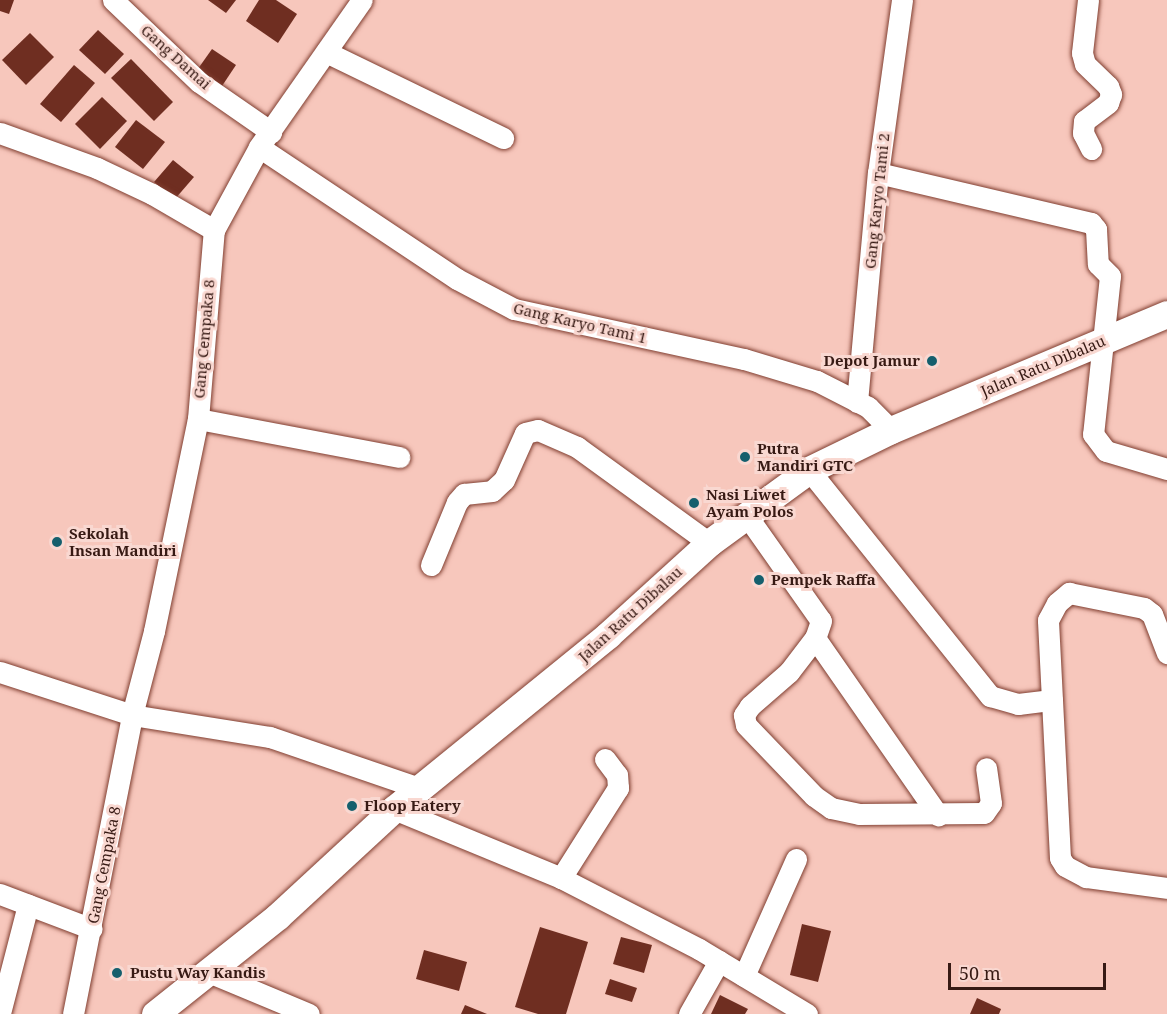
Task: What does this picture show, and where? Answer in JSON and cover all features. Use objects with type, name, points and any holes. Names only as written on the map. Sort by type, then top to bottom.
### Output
[{"type":"main road","name":"Jalan Ratu Dibalau","points":[[155,1014],[211,973],[394,809],[609,634],[709,543],[809,470],[891,430],[1167,314]]},
{"type":"street","name":"Gang Damai","points":[[113,0],[199,82],[265,139]]},
{"type":"street","name":"Gang Cempaka 8","points":[[73,1014],[92,928],[132,715],[154,631],[198,419],[214,230],[265,139],[362,0]]},
{"type":"street","name":"Gang Karyo Tami 2","points":[[857,402],[878,173],[902,0]]},
{"type":"street","points":[[1088,0],[1082,53],[1085,64],[1108,86],[1111,94],[1108,103],[1084,121],[1083,133],[1091,149]]},
{"type":"street","points":[[326,52],[503,138]]},
{"type":"street","points":[[0,133],[97,168],[152,194],[214,230]]},
{"type":"street","name":"Gang Karyo Tami 1","points":[[265,139],[457,279],[514,309],[744,359],[817,381],[857,402],[891,430]]},
{"type":"street","points":[[878,173],[1091,223],[1096,229],[1098,264],[1110,276],[1105,340],[1092,417],[1096,442],[1106,451],[1167,469]]},
{"type":"street","points":[[198,419],[399,457]]},
{"type":"street","points":[[431,565],[457,502],[464,494],[492,491],[504,480],[525,433],[538,430],[578,447],[709,543]]},
{"type":"street","points":[[809,470],[990,696],[1018,704],[1052,700]]},
{"type":"street","points":[[747,516],[817,610],[821,621],[815,638],[789,672],[750,706],[744,715],[746,725],[814,796],[831,807],[859,814],[984,813],[991,803],[986,768]]},
{"type":"street","points":[[1167,653],[1152,614],[1144,608],[1069,593],[1057,603],[1048,620],[1060,858],[1071,871],[1086,877],[1167,888]]},
{"type":"street","points":[[815,638],[938,815]]},
{"type":"street","points":[[0,672],[132,715],[270,737],[419,788]]},
{"type":"street","points":[[561,878],[618,788],[617,775],[605,759]]},
{"type":"street","points":[[394,809],[561,878],[719,961],[807,1014]]},
{"type":"street","points":[[744,976],[796,859]]},
{"type":"street","points":[[0,894],[92,928]]},
{"type":"street","points":[[0,1013],[28,905]]},
{"type":"street","points":[[689,1014],[719,961]]},
{"type":"street","points":[[211,973],[309,1014]]},
{"type":"building","points":[[0,0],[14,0],[9,14],[0,11]]},
{"type":"building","points":[[208,0],[236,0],[226,13]]},
{"type":"building","points":[[259,0],[276,0],[297,14],[278,43],[246,21]]},
{"type":"building","points":[[98,30],[124,54],[105,74],[79,50]]},
{"type":"building","points":[[30,33],[54,57],[26,85],[2,60]]},
{"type":"building","points":[[212,49],[236,65],[220,89],[195,73]]},
{"type":"building","points":[[131,59],[173,102],[154,121],[111,78]]},
{"type":"building","points":[[74,65],[95,83],[61,122],[40,104]]},
{"type":"building","points":[[102,97],[127,121],[100,149],[75,124]]},
{"type":"building","points":[[136,120],[165,142],[143,169],[115,147]]},
{"type":"building","points":[[173,160],[194,177],[175,199],[154,182]]},
{"type":"building","points":[[802,924],[831,931],[818,982],[790,975]]},
{"type":"building","points":[[540,927],[588,942],[566,1014],[538,1014],[515,1007]]},
{"type":"building","points":[[621,937],[652,945],[644,973],[613,964]]},
{"type":"building","points":[[424,950],[467,962],[459,991],[416,979]]},
{"type":"building","points":[[610,979],[637,988],[632,1002],[605,994]]},
{"type":"building","points":[[720,995],[748,1009],[745,1014],[711,1014]]},
{"type":"building","points":[[977,998],[1001,1009],[999,1014],[970,1014]]},
{"type":"building","points":[[465,1005],[487,1014],[461,1014]]},
{"type":"place","name":"Depot Jamur","points":[[932,361]]},
{"type":"place","name":"Putra Mandiri GTC","points":[[745,457]]},
{"type":"place","name":"Nasi Liwet Ayam Polos","points":[[694,503]]},
{"type":"place","name":"Sekolah Insan Mandiri","points":[[57,542]]},
{"type":"place","name":"Pempek Raffa","points":[[759,580]]},
{"type":"place","name":"Floop Eatery","points":[[352,806]]},
{"type":"place","name":"Pustu Way Kandis","points":[[117,973]]}]
